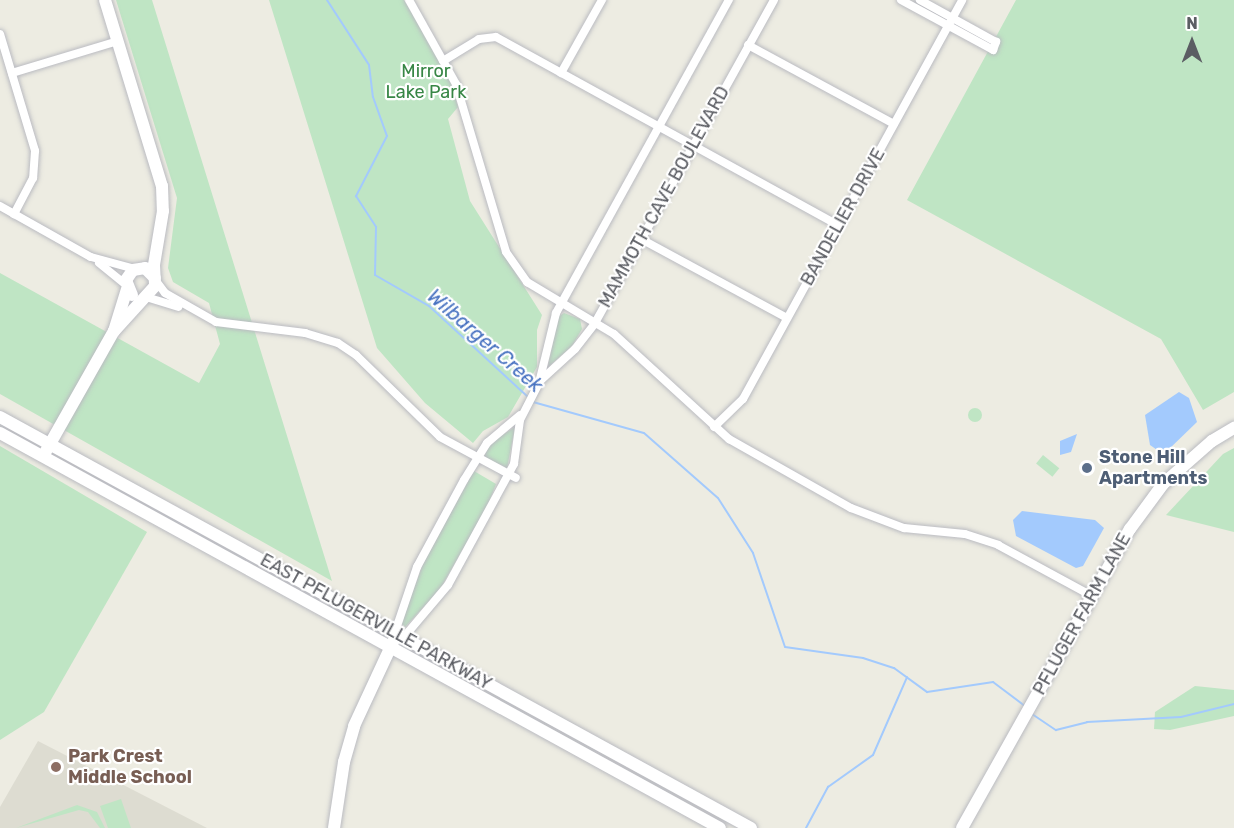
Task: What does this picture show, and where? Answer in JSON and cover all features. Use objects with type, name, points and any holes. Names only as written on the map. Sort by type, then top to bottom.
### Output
[{"type":"main road","points":[[43,457],[114,331],[154,289],[162,186],[105,0]]},
{"type":"main road","points":[[114,331],[127,288],[127,278],[149,261],[158,246]]},
{"type":"main road","points":[[137,269],[148,269],[155,279]]},
{"type":"main road","points":[[127,288],[133,296],[144,297]]},
{"type":"main road","name":"EAST PFLUGERVILLE PARKWAY","points":[[0,417],[751,828]]},
{"type":"main road","name":"PFLUGER FARM LANE","points":[[962,828],[1130,529],[1163,484],[1212,441],[1234,428]]},
{"type":"main road","name":"EAST PFLUGERVILLE PARKWAY","points":[[0,434],[720,828]]},
{"type":"main road","name":"MAMMOTH CAVE BOULEVARD","points":[[392,649],[400,635]]},
{"type":"main road","points":[[334,828],[354,726],[392,649]]},
{"type":"street","points":[[409,0],[460,94],[506,252],[527,282],[621,340],[714,427],[764,459],[879,521],[904,528],[965,534],[998,545],[1092,596]]},
{"type":"street","points":[[561,73],[602,0]]},
{"type":"street","name":"MAMMOTH CAVE BOULEVARD","points":[[400,635],[455,574],[512,476],[523,412],[539,383],[550,328],[561,302],[729,0]]},
{"type":"street","name":"MAMMOTH CAVE BOULEVARD","points":[[539,383],[575,349],[595,323],[774,0]]},
{"type":"street","points":[[901,0],[950,22],[996,42],[993,50],[950,22],[920,0]]},
{"type":"street","name":"BANDELIER DRIVE","points":[[714,427],[743,399],[962,0]]},
{"type":"street","points":[[0,34],[36,158],[30,187],[14,214]]},
{"type":"street","points":[[443,61],[479,39],[492,36],[659,125],[838,225]]},
{"type":"street","points":[[12,73],[118,41]]},
{"type":"street","points":[[748,45],[894,124]]},
{"type":"street","points":[[0,206],[91,257],[127,288]]},
{"type":"street","points":[[641,240],[787,318]]},
{"type":"street","points":[[91,257],[137,269]]},
{"type":"street","points":[[155,279],[165,293],[207,318]]},
{"type":"street","points":[[144,297],[232,326],[305,333],[338,343],[356,355],[440,437],[477,460],[512,476]]},
{"type":"street","name":"MAMMOTH CAVE BOULEVARD","points":[[400,635],[423,554],[487,443],[523,412]]},
{"type":"street","points":[[652,792],[659,777]]},
{"type":"shaded area","name":"Park Crest Middle School","points":[[38,741],[207,828],[0,828],[0,807]]},
{"type":"green space","points":[[116,0],[152,0],[332,581],[0,394],[0,273],[199,383],[220,344],[209,303],[173,282],[168,268],[177,198]]},
{"type":"green space","name":"Mirror Lake Park","points":[[269,0],[404,0],[448,74],[458,107],[448,119],[470,201],[542,315],[537,330],[537,367],[508,417],[483,431],[473,443],[425,403],[377,348]]},
{"type":"green space","points":[[1016,0],[1234,0],[1234,392],[1203,410],[1161,339],[907,200]]},
{"type":"green space","points":[[564,313],[580,319],[582,329],[572,346],[548,367],[558,317]]},
{"type":"green space","points":[[972,408],[978,408],[982,415],[978,422],[972,422],[968,418],[968,412]]},
{"type":"green space","points":[[515,427],[507,468],[484,457],[491,442]]},
{"type":"green space","points":[[0,446],[147,532],[44,712],[0,740]]},
{"type":"green space","points":[[1234,448],[1234,532],[1166,515],[1223,454]]},
{"type":"green space","points":[[1043,455],[1059,468],[1052,477],[1036,464]]},
{"type":"green space","points":[[474,471],[496,484],[487,507],[440,589],[405,627],[401,623],[425,559]]},
{"type":"green space","points":[[1195,686],[1234,690],[1234,716],[1170,730],[1154,729],[1155,712]]},
{"type":"green space","points":[[121,799],[131,828],[108,828],[100,806]]},
{"type":"green space","points":[[77,805],[97,812],[105,828],[100,828],[88,812],[79,810],[16,828]]},
{"type":"water","points":[[1179,392],[1189,398],[1197,422],[1167,451],[1160,452],[1150,445],[1145,415]]},
{"type":"water","points":[[1077,434],[1071,452],[1060,455],[1060,441]]},
{"type":"water","points":[[1022,511],[1095,520],[1104,528],[1083,566],[1076,568],[1016,536],[1013,520]]},
{"type":"waterway","name":"Wilbarger Creek","points":[[327,0],[369,65],[373,97],[387,136],[356,196],[376,227],[375,275],[429,306],[529,398]]},
{"type":"waterway","name":"Wilbarger Creek","points":[[533,402],[644,433],[718,498],[753,553],[785,647],[863,658],[894,668],[927,692],[993,682],[1024,705]]},
{"type":"waterway","points":[[806,828],[828,787],[873,755],[907,677]]},
{"type":"waterway","name":"Wilbarger Creek","points":[[1032,714],[1056,730],[1087,722],[1181,717],[1234,704]]},
{"type":"place","name":"Stone Hill Apartments","points":[[1087,468]]},
{"type":"place","name":"Park Crest Middle School","points":[[56,767]]}]
